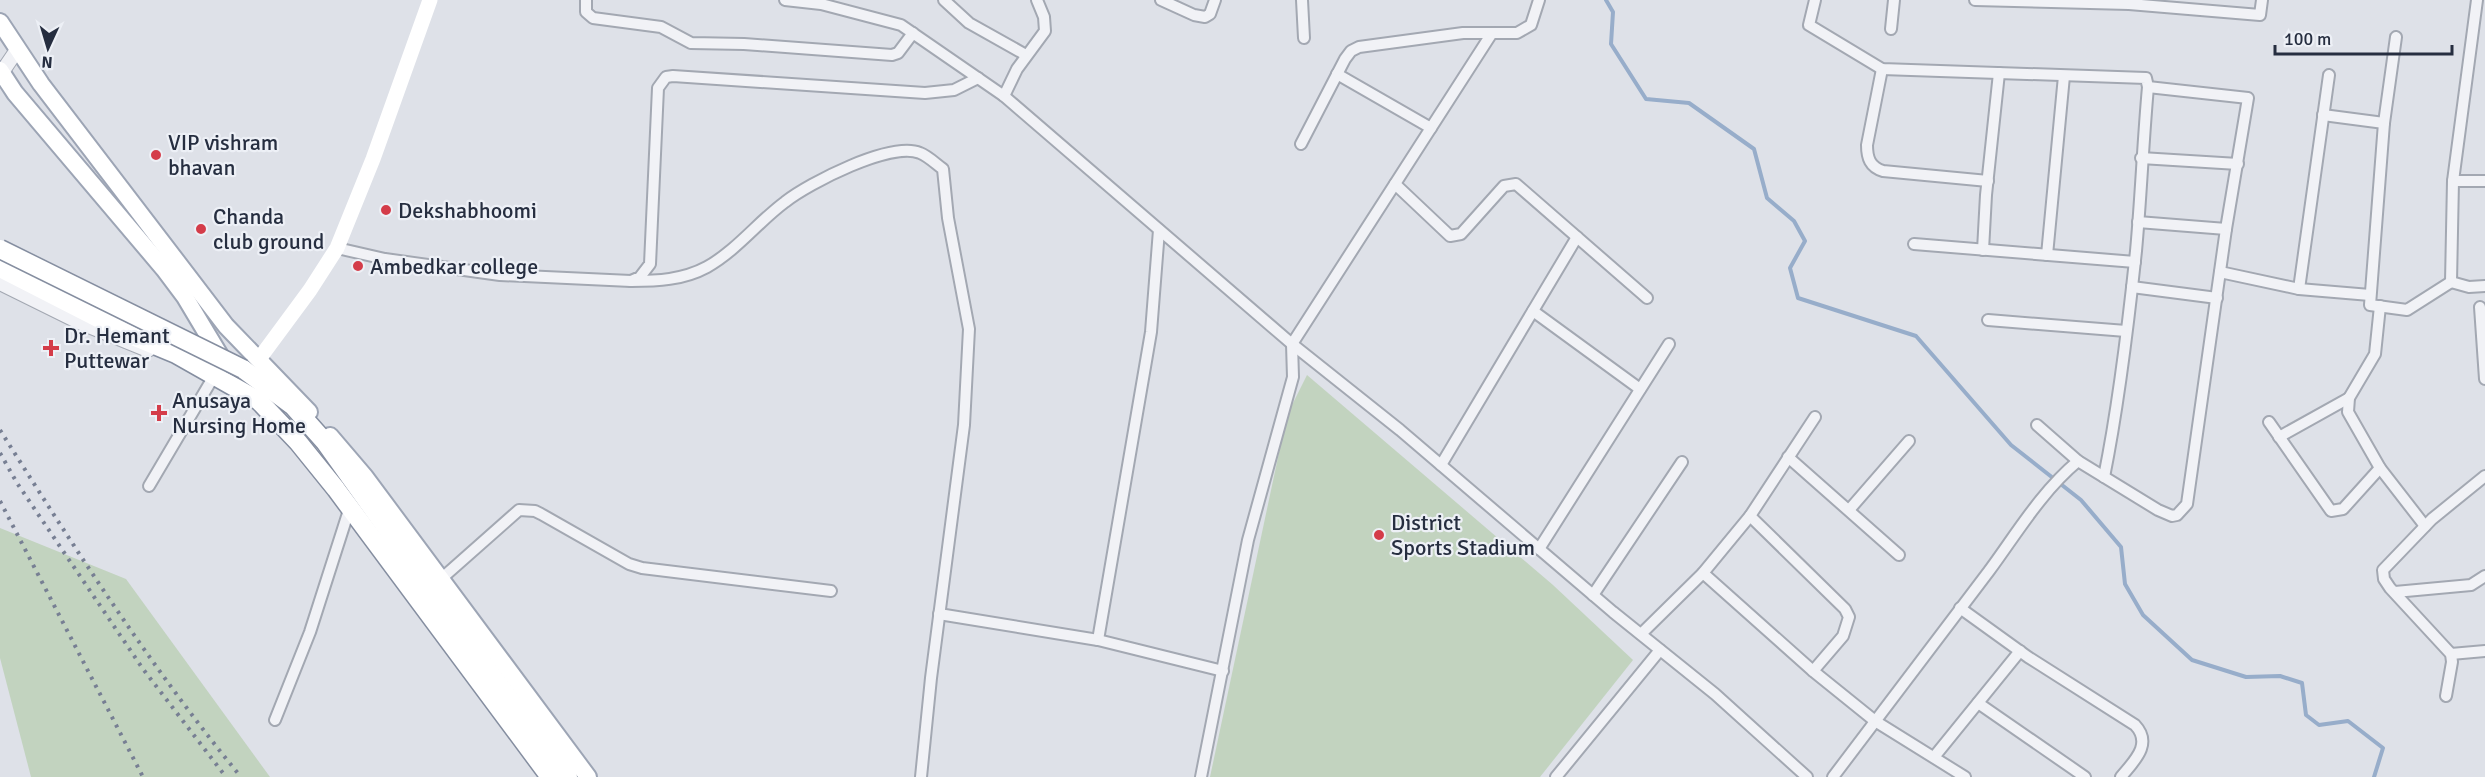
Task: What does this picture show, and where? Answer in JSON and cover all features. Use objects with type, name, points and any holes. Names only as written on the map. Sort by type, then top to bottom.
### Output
[{"type":"highway","points":[[0,249],[243,369],[293,406],[331,451],[568,777]]},
{"type":"highway","points":[[0,268],[135,337],[176,354],[259,401],[298,442],[350,507],[550,777]]},
{"type":"main road","points":[[259,359],[310,290],[337,248],[373,159],[430,0]]},
{"type":"main road","points":[[0,22],[41,84],[226,326],[312,415],[364,477],[588,777]]},
{"type":"main road","points":[[1,73],[15,93],[164,269],[185,297],[241,391]]},
{"type":"street","points":[[586,0],[586,12],[593,18],[661,27],[691,43],[744,44],[892,55],[898,53],[913,33]]},
{"type":"street","points":[[785,0],[821,4],[901,25],[1004,96],[1292,344],[1441,465],[1593,595],[1716,694],[1807,777]]},
{"type":"street","points":[[944,0],[969,23],[1026,55]]},
{"type":"street","points":[[1004,96],[1017,69],[1045,31],[1044,17],[1037,0]]},
{"type":"street","points":[[1161,0],[1194,15],[1205,17],[1210,14],[1215,0]]},
{"type":"street","points":[[1302,0],[1304,38]]},
{"type":"street","points":[[1301,144],[1345,59],[1352,51],[1359,47],[1463,33],[1517,33],[1525,30],[1535,19],[1539,0]]},
{"type":"street","points":[[1815,0],[1809,25],[1882,69],[2146,78],[2148,87],[2135,262],[2118,404],[2104,477]]},
{"type":"street","points":[[1891,29],[1894,0]]},
{"type":"street","points":[[1975,0],[2090,1],[2260,15],[2262,0]]},
{"type":"street","points":[[2451,282],[2453,181],[2477,0]]},
{"type":"street","points":[[1201,777],[1248,540],[1293,377],[1292,344],[1492,33]]},
{"type":"street","points":[[2396,37],[2384,123],[2370,305],[2407,310],[2451,282],[2469,287],[2485,286]]},
{"type":"street","points":[[1,73],[17,50]]},
{"type":"street","points":[[1882,69],[1867,145],[1870,163],[1883,171],[1988,181]]},
{"type":"street","points":[[1983,250],[1999,73]]},
{"type":"street","points":[[1337,74],[1431,128]]},
{"type":"street","points":[[2299,289],[2328,75]]},
{"type":"street","points":[[2047,255],[2064,76]]},
{"type":"street","points":[[631,281],[640,276],[650,264],[658,88],[666,77],[925,93],[954,90],[978,78]]},
{"type":"street","points":[[2037,425],[2078,461],[2158,510],[2172,516],[2177,515],[2187,504],[2226,229],[2248,98],[2148,87]]},
{"type":"street","points":[[2323,115],[2384,123]]},
{"type":"street","points":[[337,248],[385,260],[500,275],[631,281],[670,280],[706,267],[746,237],[785,201],[844,168],[894,153],[919,153],[943,169],[948,218],[969,329],[964,425],[939,614],[921,777]]},
{"type":"street","points":[[2141,158],[2238,164]]},
{"type":"street","points":[[2453,181],[2485,181]]},
{"type":"street","points":[[1395,184],[1450,236],[1461,234],[1504,186],[1510,183],[1520,186],[1647,298]]},
{"type":"street","points":[[2138,222],[2226,229]]},
{"type":"street","points":[[1098,640],[1150,332],[1159,230]]},
{"type":"street","points":[[1441,465],[1577,237]]},
{"type":"street","points":[[1914,244],[2135,262]]},
{"type":"street","points":[[2220,272],[2299,289],[2370,296]]},
{"type":"street","points":[[0,283],[128,344],[198,367]]},
{"type":"street","points":[[2132,287],[2217,298]]},
{"type":"street","points":[[2380,306],[2375,354],[2349,398],[2348,412],[2350,420],[2380,468],[2425,526]]},
{"type":"street","points":[[2480,307],[2485,379]]},
{"type":"street","points":[[1533,311],[1640,389]]},
{"type":"street","points":[[1988,320],[2126,331]]},
{"type":"street","points":[[1539,549],[1669,344]]},
{"type":"street","points":[[149,486],[214,376]]},
{"type":"street","points":[[2279,437],[2349,398]]},
{"type":"street","points":[[1641,634],[1703,573],[1750,516],[1815,417]]},
{"type":"street","points":[[2269,422],[2327,508],[2334,512],[2343,509],[2380,468]]},
{"type":"street","points":[[1849,510],[1909,441]]},
{"type":"street","points":[[1788,457],[1899,555]]},
{"type":"street","points":[[1833,777],[2043,496],[2078,461]]},
{"type":"street","points":[[1593,595],[1682,462]]},
{"type":"street","points":[[2445,696],[2452,662],[2451,654],[2384,579],[2384,568],[2425,526],[2485,476]]},
{"type":"street","points":[[275,720],[310,632],[350,507]]},
{"type":"street","points":[[441,579],[519,510],[526,510],[541,514],[629,564],[642,568],[831,591]]},
{"type":"street","points":[[1750,516],[1845,609],[1849,617],[1843,636],[1813,671]]},
{"type":"street","points":[[1703,573],[1813,671],[1875,721],[1965,777]]},
{"type":"street","points":[[2395,592],[2470,585],[2485,576]]},
{"type":"street","points":[[1960,608],[2020,651],[2135,725],[2142,732],[2141,752],[2121,777]]},
{"type":"street","points":[[939,614],[1098,640],[1223,671]]},
{"type":"street","points":[[1556,777],[1660,650]]},
{"type":"street","points":[[1934,757],[2020,651]]},
{"type":"street","points":[[2451,654],[2485,651]]},
{"type":"street","points":[[1978,703],[2085,777]]},
{"type":"green space","name":"District Sports Stadium","points":[[1307,375],[1553,585],[1633,660],[1540,777],[1210,777],[1287,415]]},
{"type":"green space","points":[[0,528],[126,579],[270,777],[31,777],[0,658]]},
{"type":"waterway","points":[[1606,0],[1613,12],[1611,44],[1646,99],[1689,103],[1754,149],[1767,198],[1794,221],[1805,241],[1790,268],[1798,298],[1916,336],[2011,445],[2081,500],[2121,547],[2125,584],[2143,615],[2192,660],[2246,677],[2280,676],[2302,683],[2306,715],[2319,725],[2348,721],[2383,748],[2374,777]]},
{"type":"railway","points":[[0,430],[145,651],[241,777]]},
{"type":"railway","points":[[0,453],[17,483],[143,669],[226,777]]},
{"type":"railway","points":[[0,501],[143,777]]},
{"type":"place","name":"VIP vishram bhavan","points":[[156,155]]},
{"type":"place","name":"Dekshabhoomi","points":[[386,210]]},
{"type":"place","name":"Chanda club ground","points":[[201,229]]},
{"type":"place","name":"Ambedkar college","points":[[358,266]]},
{"type":"place","name":"Dr. Hemant Puttewar","points":[[51,348]]},
{"type":"place","name":"Anusaya Nursing Home","points":[[159,413]]},
{"type":"place","name":"District Sports Stadium","points":[[1379,535]]}]
